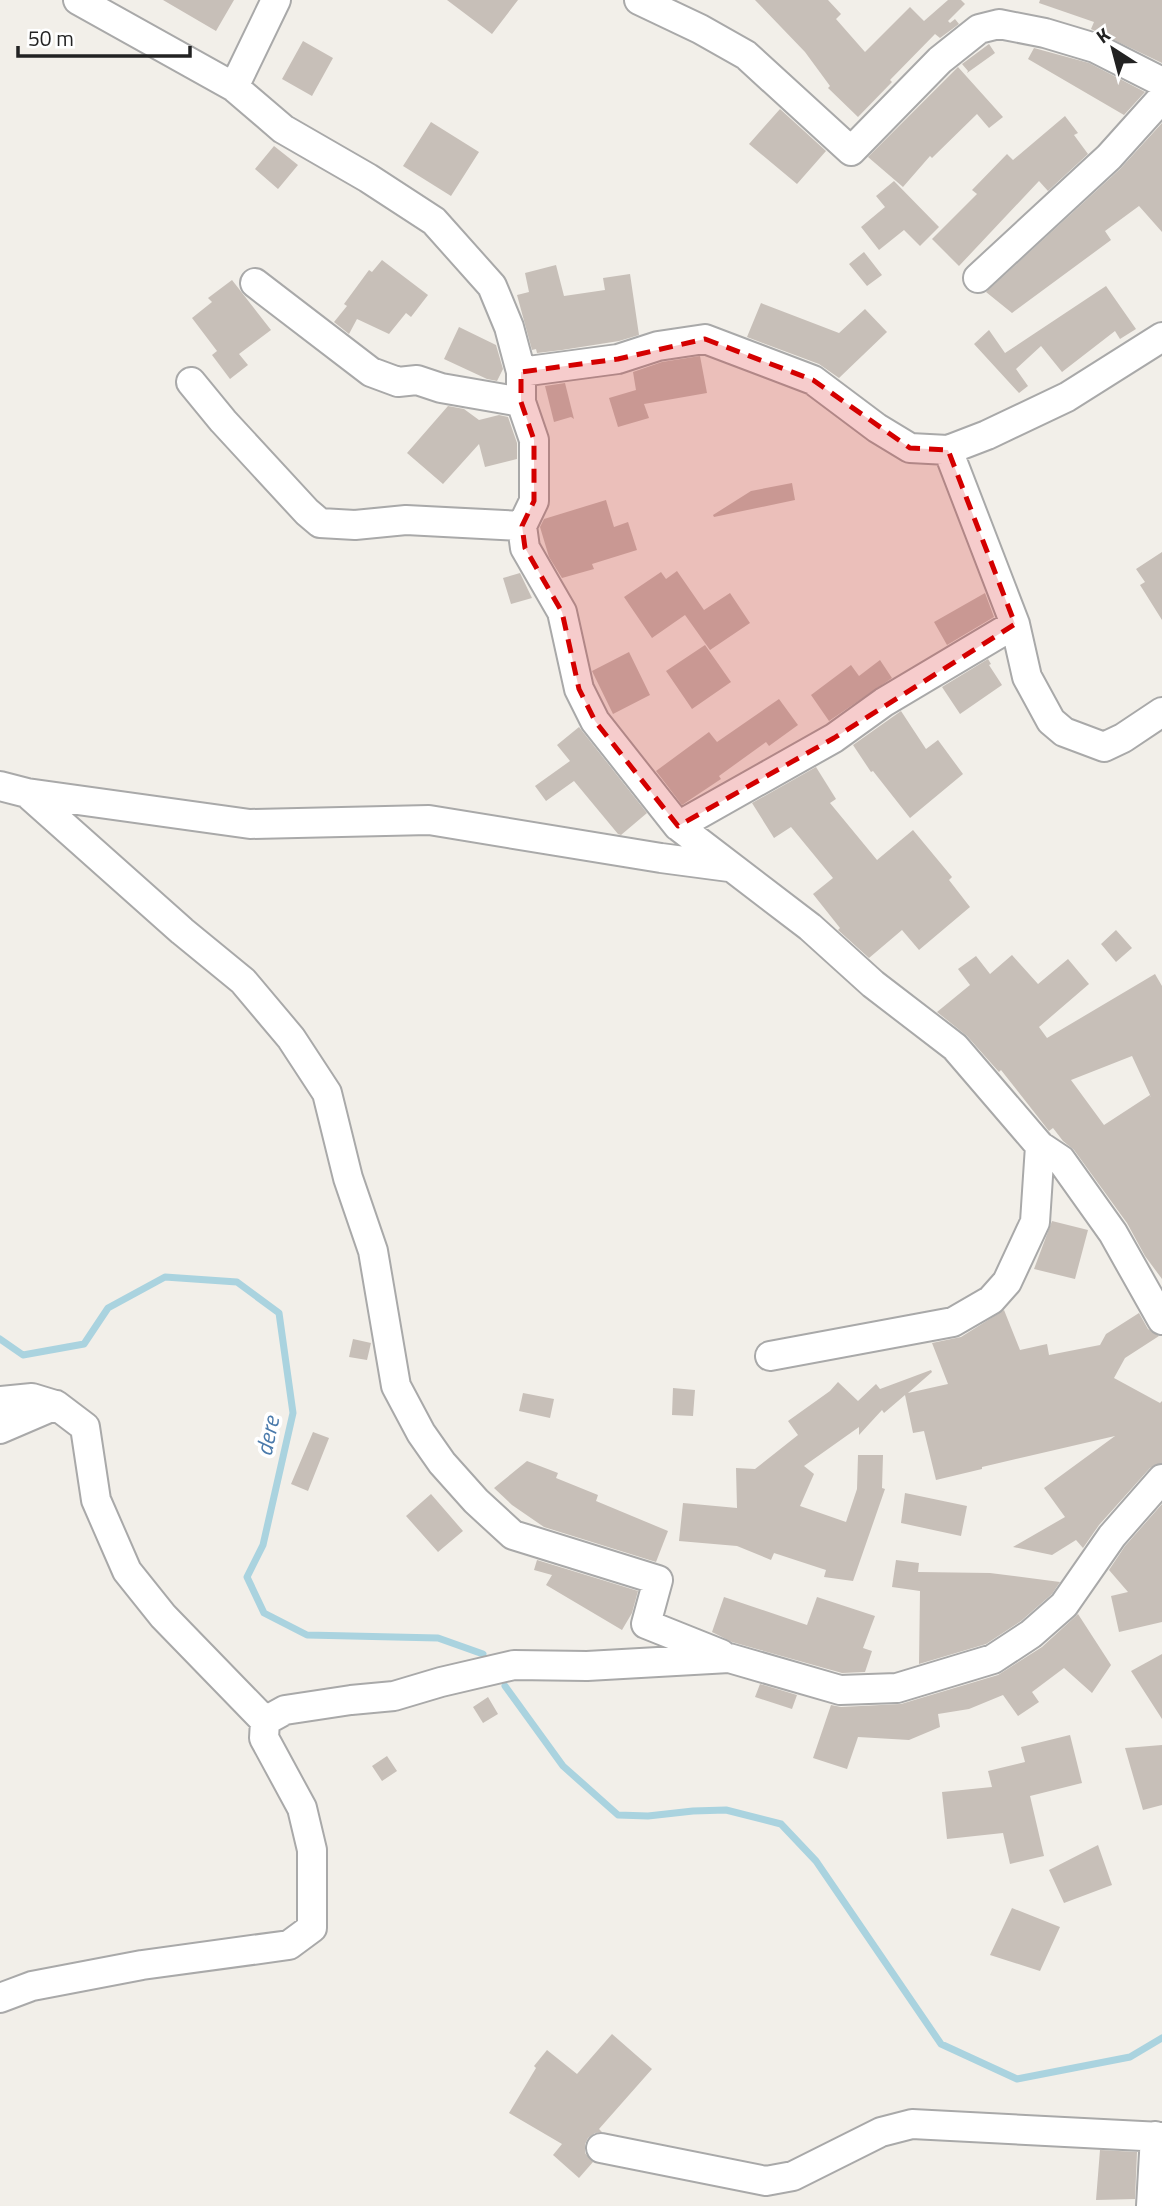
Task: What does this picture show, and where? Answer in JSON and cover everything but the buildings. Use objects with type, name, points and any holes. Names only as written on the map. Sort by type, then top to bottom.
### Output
[{"type":"street","points":[[78,0],[234,87],[282,129],[368,177],[435,221],[492,286],[509,327],[521,372],[521,402],[534,440],[534,501],[522,526],[525,548],[562,612],[579,689],[595,721],[678,826],[810,928],[873,984],[955,1047],[1040,1146],[1061,1160],[1113,1233],[1162,1320]]},
{"type":"street","points":[[234,87],[276,0]]},
{"type":"street","points":[[639,0],[746,55],[850,151],[940,60],[979,29],[999,24],[1045,33],[1095,48],[1162,82]]},
{"type":"street","points":[[978,278],[1109,157],[1162,97]]},
{"type":"street","points":[[255,283],[371,372],[398,382],[416,380],[441,388],[521,402]]},
{"type":"street","points":[[521,372],[618,359],[658,346],[705,339],[813,380],[877,428],[910,448],[948,450],[987,435],[1067,397],[1162,337]]},
{"type":"street","points":[[191,382],[260,462],[320,523],[355,525],[406,520],[522,526]]},
{"type":"street","points":[[948,450],[1015,624],[1027,677],[1051,722],[1064,732],[1104,747],[1124,738],[1162,712]]},
{"type":"street","points":[[678,826],[834,738],[884,702],[1015,624]]},
{"type":"street","points":[[13,790],[250,824],[429,820],[661,859],[729,867]]},
{"type":"street","points":[[13,790],[108,866],[243,981],[291,1038],[327,1093],[348,1178],[373,1251],[396,1386],[421,1433],[442,1463],[476,1501],[513,1535],[657,1580],[646,1624],[729,1658],[840,1690],[897,1688],[993,1659],[1031,1634],[1064,1605],[1112,1536],[1162,1479]]},
{"type":"street","points":[[770,1356],[953,1322],[991,1300],[1007,1282],[1035,1222],[1040,1146]]},
{"type":"street","points":[[0,1401],[32,1398],[56,1405],[85,1427],[96,1500],[127,1571],[163,1616],[265,1721],[264,1738],[302,1808],[312,1850],[312,1928],[289,1945],[142,1965],[32,1986],[0,1998]]},
{"type":"street","points":[[0,1429],[56,1405]]},
{"type":"street","points":[[265,1721],[285,1710],[394,1696],[514,1665],[587,1666],[729,1658]]},
{"type":"street","points":[[601,2148],[766,2181],[793,2176],[881,2133],[912,2124],[1158,2137],[1151,2206]]},
{"type":"highlighted area","points":[[705,339],[813,380],[910,448],[948,450],[1015,624],[834,738],[678,826],[595,721],[579,689],[562,612],[525,548],[522,526],[534,501],[534,440],[521,402],[521,372],[618,359]]},
{"type":"waterway","name":"dere","points":[[0,1339],[23,1355],[84,1344],[108,1308],[165,1277],[237,1282],[279,1313],[293,1413],[263,1545],[247,1577],[264,1613],[307,1635],[438,1638],[483,1654]]},
{"type":"waterway","points":[[505,1686],[563,1766],[618,1815],[648,1816],[726,1810],[781,1824],[816,1861],[941,2044],[1017,2079],[1130,2057],[1162,2038]]}]
